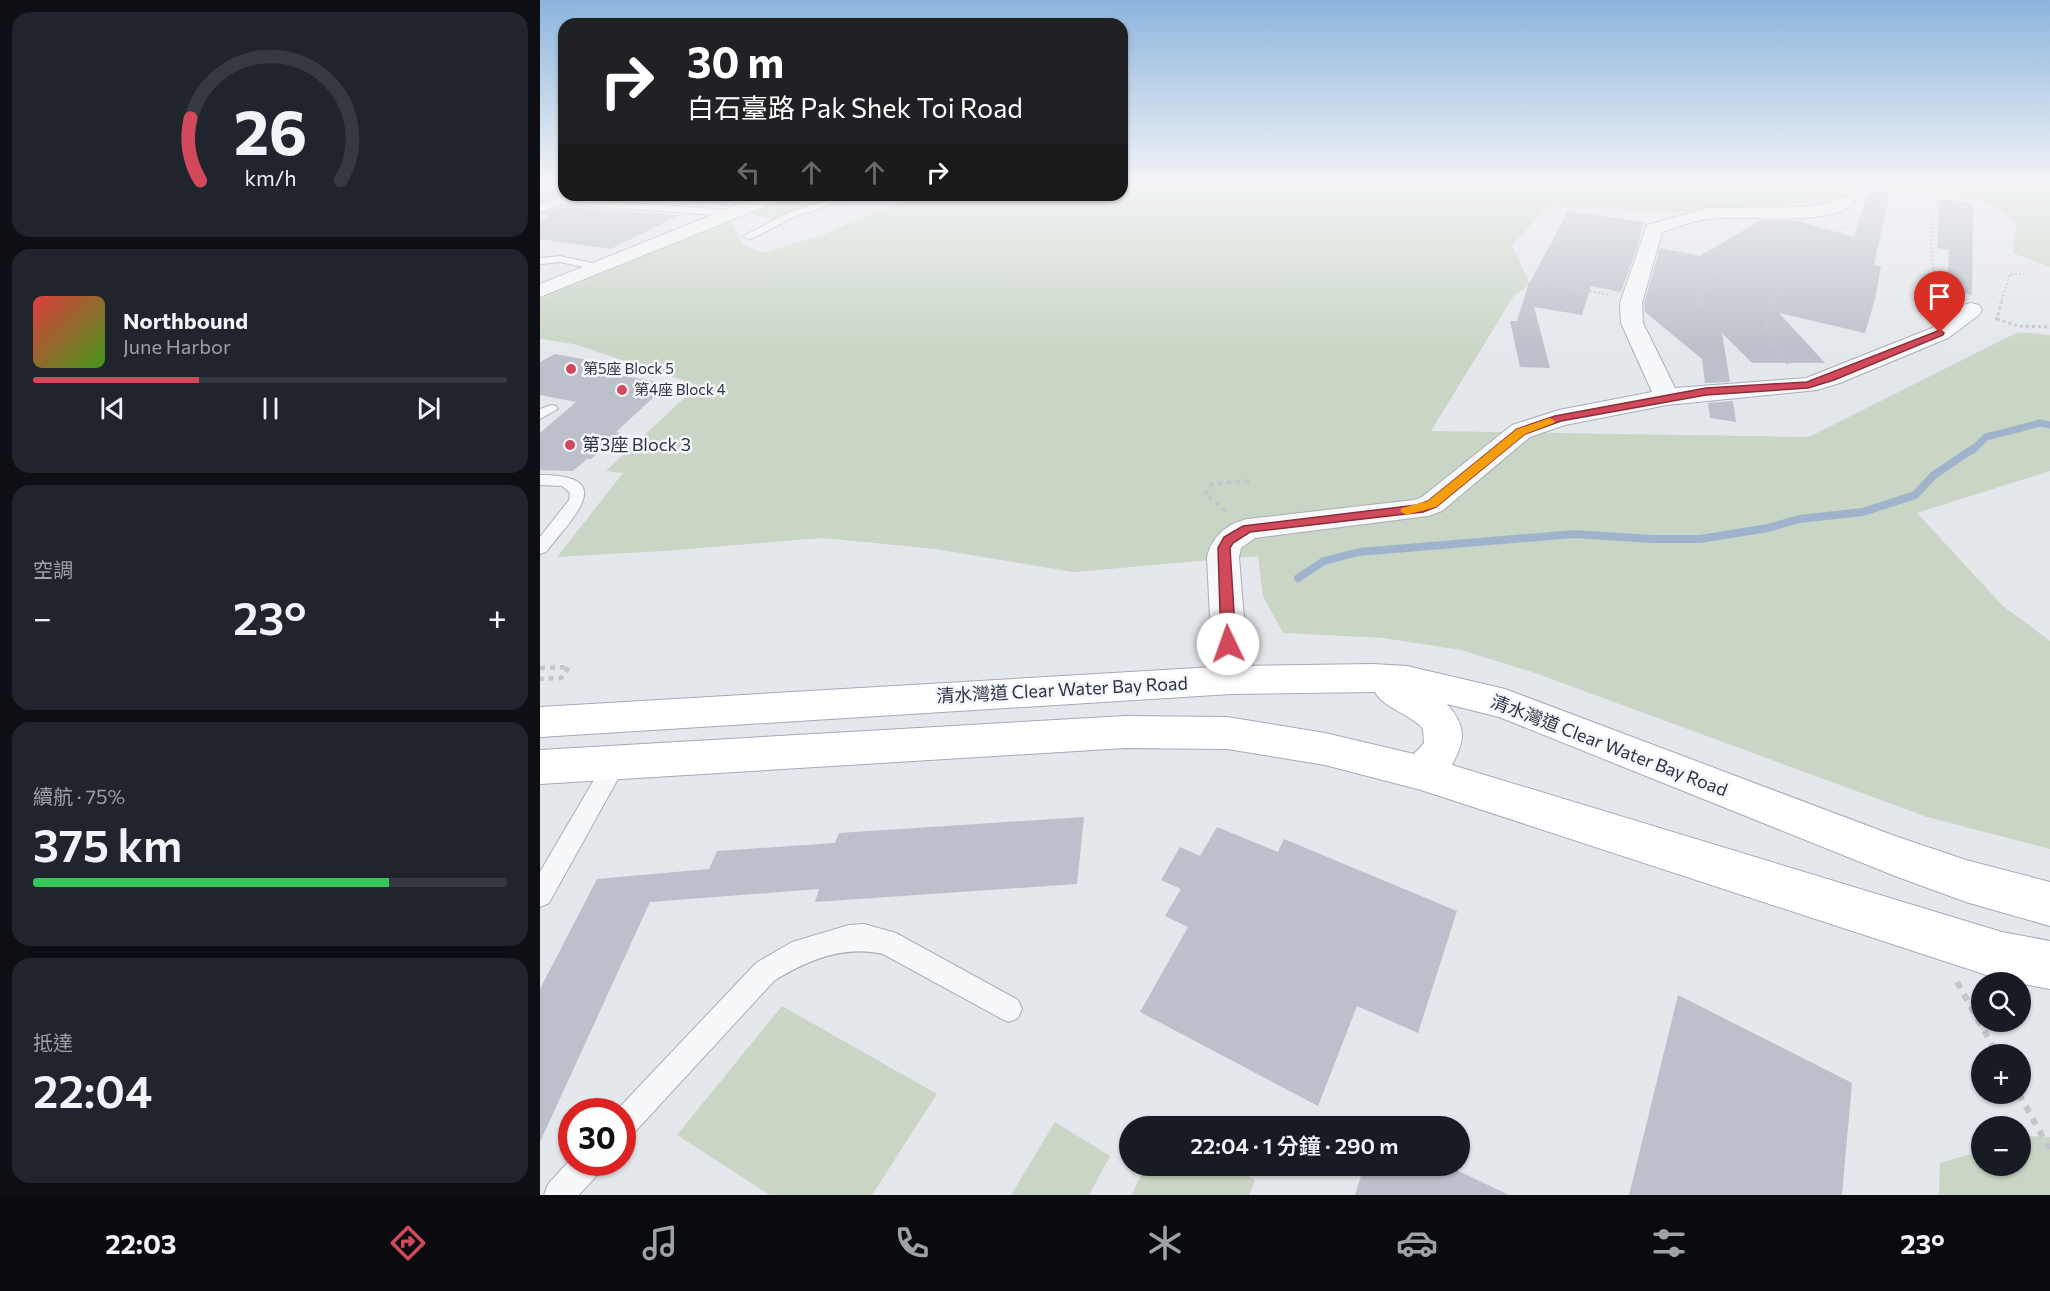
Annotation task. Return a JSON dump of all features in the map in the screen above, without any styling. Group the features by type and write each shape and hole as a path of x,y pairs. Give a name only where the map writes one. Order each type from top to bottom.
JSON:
{"main road":[{"name":"清水灣道 Clear Water Bay Road","path":"540,722 1230,680 1372,678 1407,680 1505,704 1894,856 1966,881 2050,904"},
{"path":"1372,678 1432,711 1443,728 1443,743 1438,755 1421,773"},
{"path":"540,767 1125,732 1227,733 1325,749 1421,773 2002,956 2050,965"}],"street":[{"path":"540,291 669,238"},
{"path":"1651,238 1633,299 1632,323 1667,397"},
{"path":"1230,680 1223,557 1228,540 1247,529 1418,509 1432,504 1521,431 1559,418 1667,397 1808,385 1831,378 1940,333 1969,311"}],"lane":[{"path":"540,261 560,259 597,267"},
{"path":"540,480 566,481 575,485 579,492 577,501 540,548"},
{"path":"540,894 616,762"},
{"path":"636,1110 765,972 785,958 824,944 859,937 887,942 1009,1009"},
{"path":"559,1195 576,1176"}],"path":[{"path":"1932,238 1935,282 1946,299 1969,311 2018,326 2050,327"},
{"path":"1656,320 1691,318 1704,289 1720,268"},
{"path":"1997,319 2007,278 2010,274 2026,274"},
{"path":"1547,282 1633,299"},
{"path":"1775,348 1765,329 1770,306 1783,286"},
{"path":"1247,529 1205,494 1212,484 1250,481"},
{"path":"540,668 569,666 561,678 540,679"},
{"path":"1952,974 1991,1044"},
{"path":"2025,1104 2050,1150"}],"green space":[{"path":"689,238 739,238 742,244 763,253 813,238 1519,238 1512,245 1530,284 1513,297 1431,431 1809,437 2018,332 2050,335 2050,471 1917,513 2003,606 2050,641 2050,849 1927,817 1535,673 1461,650 1383,638 1283,633 1263,596 1258,556 1074,572 936,549 823,538 557,557 623,473 606,471 698,385 574,344 540,339 540,299"},
{"path":"2015,238 2050,238 2050,267 2013,253"},
{"path":"782,1006 937,1094 872,1195 770,1195 677,1135"},
{"path":"1055,1122 1110,1156 1089,1195 1011,1195"},
{"path":"2031,1136 2050,1137 2050,1195 1939,1195 1940,1163 1971,1154 1971,1176 2031,1176"},
{"path":"1141,1176 1248,1176 1255,1180 1249,1195 1131,1195"}],"building":[{"path":"540,238 633,238 611,249"},
{"path":"1554,238 1640,238 1621,292 1591,286 1582,315 1534,307 1550,368 1520,367 1510,321 1517,321 1528,286"},
{"path":"1731,238 1880,238 1874,265 1881,266 1875,299 1865,333 1779,313 1825,363 1752,363 1722,333 1730,382 1705,383 1702,359 1645,312 1644,303 1660,248 1700,256"},
{"path":"1938,238 1973,238 1972,295 1947,289 1949,250 1937,248"},
{"path":"555,354 611,364 598,371 668,384 616,432 620,433 591,459 587,459 573,471 540,470 540,433 576,402 540,395 540,362"},
{"path":"1733,401 1736,422 1710,418 1708,403"},
{"path":"1084,817 1077,884 815,902 819,889 650,902 560,1098 558,1098 540,1142 540,989 597,879 709,869 717,851 835,843 839,833"},
{"path":"1217,827 1278,852 1284,839 1457,911 1418,1033 1357,1006 1318,1106 1140,1012 1188,927 1165,916 1181,889 1161,880 1180,847 1200,856"},
{"path":"1678,995 1852,1083 1842,1195 1629,1195"},
{"path":"1361,1176 1469,1176 1509,1195 1355,1195"}],"waterway":[{"path":"1973,450 1986,437 2040,423 2050,425"},
{"path":"1298,578 1324,561 1359,552 1575,534 1651,539 1700,539 1768,528 1799,519 1863,512 1915,495 1934,475 1974,448"}],"slow traffic":[{"path":"1406,511 1432,504 1521,431 1550,421"}],"place":[{"name":"第5座 Block 5","path":"571,369"},
{"name":"第4座 Block 4","path":"622,390"},
{"name":"第3座 Block 3","path":"570,445"}],"route":[{"path":"1228,644 1224,548 1228,540 1247,529 1418,509 1432,504 1521,431 1559,418 1667,397 1808,385 1831,378 1940,333"}]}
